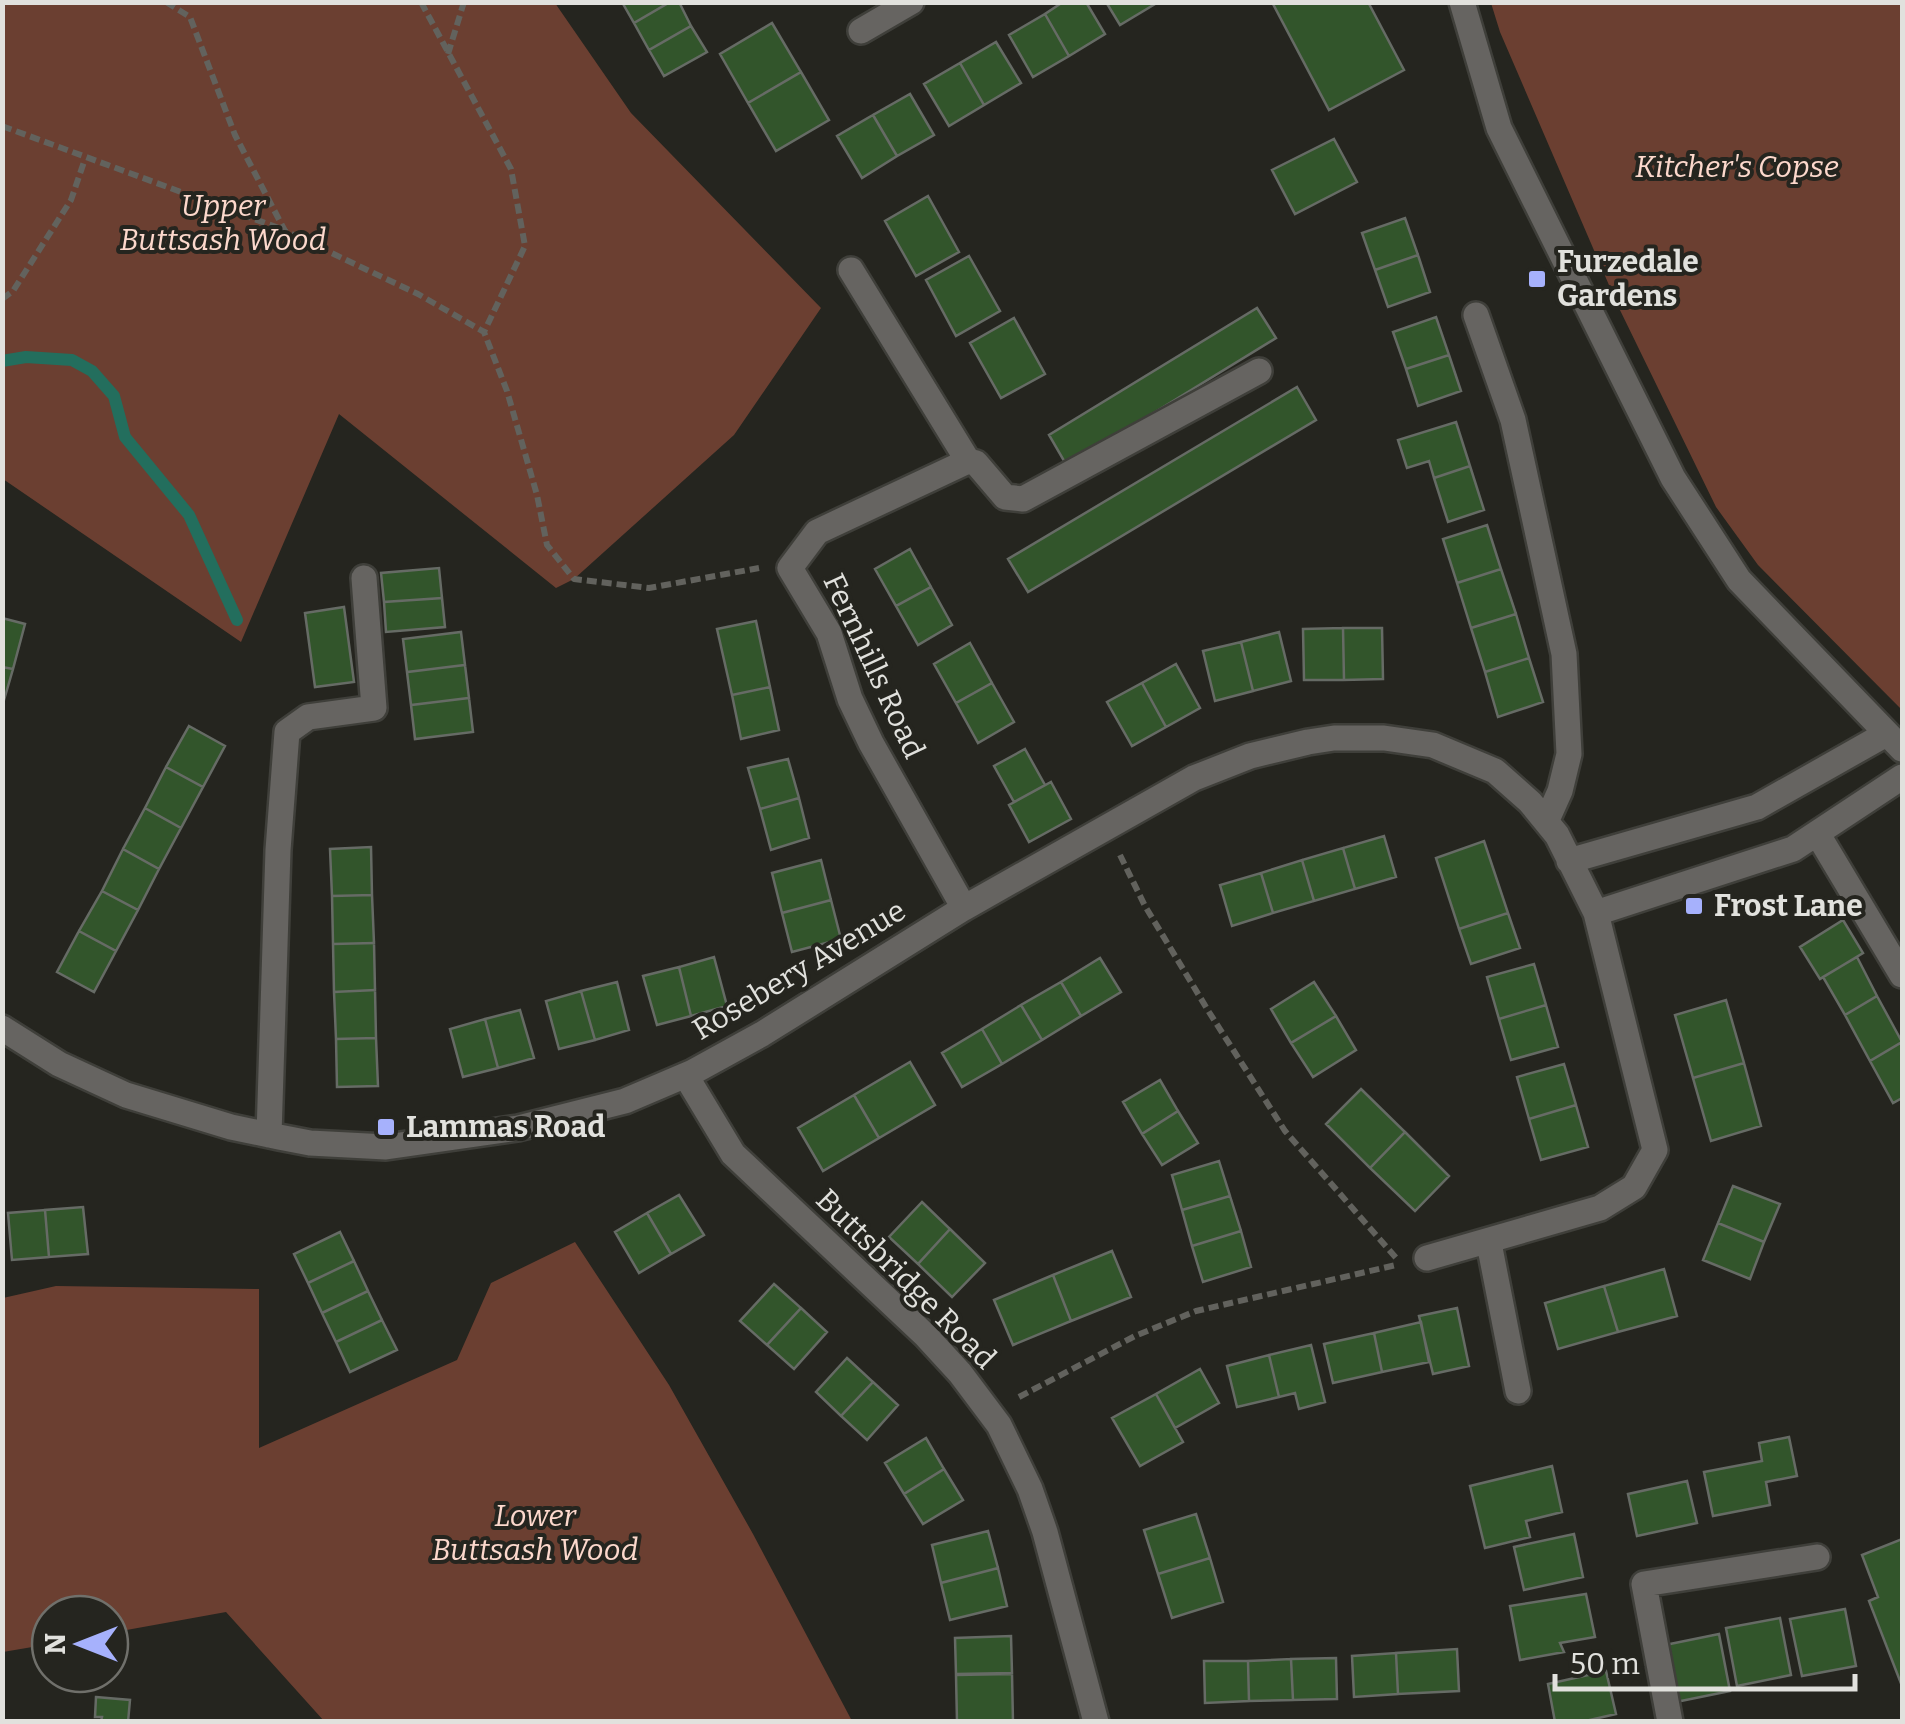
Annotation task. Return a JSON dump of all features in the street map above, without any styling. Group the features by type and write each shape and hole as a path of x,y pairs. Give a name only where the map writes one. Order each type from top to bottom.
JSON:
{"street":[{"path":"862,31 912,2"},
{"path":"1462,2 1500,128 1674,478 1739,580 1894,742 1757,807 1569,861"},
{"path":"851,270 968,461 976,463 1004,497 1022,499 1259,371"},
{"path":"1476,315 1513,420 1564,654 1569,754 1560,791 1547,820"},
{"name":"Fernhills Road","path":"964,908 871,743 850,699 828,633 790,568 817,532 968,461"},
{"path":"269,1135 277,880 288,732 308,717 374,708 364,578"},
{"name":"Rosebery Avenue","path":"2,1028 59,1064 108,1088 231,1127 310,1143 386,1147 457,1139 584,1113 686,1076 762,1034 964,908 1220,766 1308,742 1360,737 1433,745 1476,761 1512,784 1547,820 1596,914 1655,1150 1634,1187 1600,1208 1426,1258"},
{"path":"1596,914 1793,849 1902,777"},
{"path":"1817,834 1902,974"},
{"name":"Buttsbridge Road","path":"686,1076 733,1154 926,1336 990,1412 1014,1455 1045,1532 1092,1694 1096,1722"},
{"path":"1489,1243 1518,1392"},
{"path":"1670,1722 1644,1584 1816,1557"}],"path":[{"path":"166,2 190,17 235,135 286,230"},
{"path":"422,2 511,169 525,246 484,332"},
{"path":"448,55 464,2"},
{"path":"2,126 286,230 418,294 484,332 507,392 547,545 574,579 649,588 758,568 790,568"},
{"path":"2,299 12,292 72,200 85,159"},
{"path":"990,1412 1135,1336 1196,1311 1401,1264 1286,1130 1154,921 1106,826"}],"green space":[{"name":"Upper Buttsash Wood","path":"3,2 555,3 631,113 821,308 734,435 574,579 556,588 339,414 241,642 3,479"},
{"name":"Kitcher's Copse","path":"1491,3 1902,3 1902,710 1758,565 1716,507 1618,306"},
{"name":"Lower Buttsash Wood","path":"575,1242 669,1385 852,1721 324,1721 226,1612 130,1629 130,1594 30,1594 30,1647 3,1652 3,1298 56,1286 259,1289 259,1448 457,1360 491,1283"}],"building":[{"path":"622,2 670,2 634,23"},
{"path":"670,2 679,2 691,26 649,50 634,23"},
{"path":"1063,2 1086,2 1105,34 1069,56 1045,14"},
{"path":"1106,2 1154,2 1155,4 1120,25"},
{"path":"1272,2 1368,2 1404,70 1329,110"},
{"path":"1045,14 1069,56 1033,77 1009,35"},
{"path":"772,23 801,72 748,103 720,54"},
{"path":"691,26 707,52 664,76 649,50"},
{"path":"996,42 1021,83 984,105 960,63"},
{"path":"960,63 984,105 949,126 924,84"},
{"path":"801,72 829,120 776,151 748,103"},
{"path":"910,94 934,135 897,156 873,115"},
{"path":"873,115 897,156 862,178 837,136"},
{"path":"1334,139 1357,182 1295,214 1272,170"},
{"path":"928,196 959,252 916,276 885,221"},
{"path":"1405,218 1418,255 1375,270 1362,233"},
{"path":"1418,255 1430,292 1388,307 1375,270"},
{"path":"969,256 1000,311 956,336 926,280"},
{"path":"1257,308 1276,338 1067,466 1049,435"},
{"path":"1436,317 1449,355 1406,369 1393,332"},
{"path":"1014,318 1045,374 1001,398 970,343"},
{"path":"1449,355 1461,391 1418,406 1406,369"},
{"path":"1297,387 1316,420 1028,592 1008,559"},
{"path":"1456,422 1470,466 1434,478 1429,461 1407,468 1398,440"},
{"path":"1470,466 1484,510 1448,522 1434,478"},
{"path":"1487,525 1501,569 1457,583 1443,539"},
{"path":"910,549 931,587 896,606 875,569"},
{"path":"439,568 442,598 384,602 381,573"},
{"path":"1501,569 1516,614 1471,628 1457,583"},
{"path":"931,587 952,625 918,645 896,606"},
{"path":"442,598 445,627 386,632 384,602"},
{"path":"344,607 354,682 315,687 305,613"},
{"path":"1516,614 1529,658 1485,672 1471,628"},
{"path":"2,618 25,624 13,669 2,667"},
{"path":"756,621 770,687 732,695 717,629"},
{"path":"1343,628 1382,628 1383,679 1344,680"},
{"path":"1343,628 1344,680 1304,680 1303,629"},
{"path":"461,632 465,665 407,672 403,639"},
{"path":"1279,632 1291,681 1253,691 1241,642"},
{"path":"1241,642 1253,691 1215,701 1203,651"},
{"path":"970,643 992,683 956,703 934,664"},
{"path":"1529,658 1543,702 1498,717 1485,672"},
{"path":"1176,664 1200,708 1166,727 1142,683"},
{"path":"465,665 469,698 411,705 407,672"},
{"path":"2,667 13,669 2,707"},
{"path":"992,683 1014,722 978,743 956,703"},
{"path":"1142,683 1166,727 1132,746 1107,702"},
{"path":"770,687 779,730 741,739 732,695"},
{"path":"469,698 473,732 415,739 411,705"},
{"path":"189,726 225,746 203,787 166,767"},
{"path":"1025,749 1045,785 1014,802 994,766"},
{"path":"788,759 799,798 760,809 748,768"},
{"path":"166,767 203,787 181,828 145,808"},
{"path":"1051,782 1071,819 1029,842 1009,805"},
{"path":"799,798 809,838 771,850 760,809"},
{"path":"145,808 181,828 159,869 123,849"},
{"path":"1384,836 1396,877 1355,889 1343,848"},
{"path":"1484,841 1508,913 1459,929 1436,858"},
{"path":"371,847 372,895 332,896 330,849"},
{"path":"1343,848 1355,889 1314,901 1302,860"},
{"path":"123,849 159,869 138,910 102,891"},
{"path":"821,860 831,900 782,913 772,873"},
{"path":"1302,860 1314,901 1273,913 1261,873"},
{"path":"1261,873 1273,913 1232,926 1220,885"},
{"path":"102,891 138,910 116,951 79,931"},
{"path":"372,895 374,943 333,944 332,896"},
{"path":"831,900 841,939 792,952 782,913"},
{"path":"1508,913 1520,948 1471,964 1459,929"},
{"path":"1843,920 1863,953 1820,979 1800,947"},
{"path":"79,931 116,951 94,992 57,972"},
{"path":"374,943 375,990 334,992 333,944"},
{"path":"714,957 727,1006 691,1016 679,967"},
{"path":"1857,957 1877,996 1845,1015 1823,977"},
{"path":"1100,958 1121,992 1081,1016 1061,982"},
{"path":"1534,964 1546,1005 1499,1019 1487,977"},
{"path":"679,967 691,1016 657,1025 643,976"},
{"path":"617,982 629,1030 595,1040 581,991"},
{"path":"1061,982 1081,1016 1042,1040 1021,1005"},
{"path":"1314,982 1336,1016 1291,1043 1271,1009"},
{"path":"375,990 376,1038 336,1039 334,992"},
{"path":"581,991 595,1040 559,1049 546,1001"},
{"path":"1877,996 1902,1042 1870,1061 1845,1015"},
{"path":"1726,1000 1744,1063 1693,1078 1675,1015"},
{"path":"1021,1005 1042,1040 1002,1064 982,1029"},
{"path":"1546,1005 1558,1047 1511,1060 1499,1019"},
{"path":"520,1010 534,1058 498,1068 485,1019"},
{"path":"1336,1016 1356,1050 1313,1077 1291,1043"},
{"path":"485,1019 498,1068 463,1077 450,1029"},
{"path":"982,1029 1002,1064 962,1087 942,1053"},
{"path":"376,1038 378,1086 337,1087 336,1039"},
{"path":"1902,1042 1902,1098 1893,1103 1870,1061"},
{"path":"910,1062 935,1105 879,1138 854,1095"},
{"path":"1744,1063 1761,1126 1711,1141 1693,1078"},
{"path":"1564,1064 1576,1105 1529,1119 1517,1077"},
{"path":"1160,1080 1178,1111 1142,1134 1123,1102"},
{"path":"1361,1089 1405,1132 1370,1168 1326,1124"},
{"path":"854,1095 879,1138 823,1171 798,1128"},
{"path":"1576,1105 1588,1147 1541,1160 1529,1119"},
{"path":"1178,1111 1198,1143 1162,1165 1142,1134"},
{"path":"1405,1132 1449,1176 1415,1211 1370,1168"},
{"path":"1219,1161 1230,1196 1182,1210 1172,1175"},
{"path":"1733,1186 1780,1204 1764,1242 1718,1223"},
{"path":"679,1195 704,1235 671,1254 647,1213"},
{"path":"1230,1196 1241,1231 1192,1246 1182,1210"},
{"path":"922,1202 950,1229 918,1264 889,1237"},
{"path":"83,1207 88,1254 49,1257 45,1210"},
{"path":"45,1210 49,1257 12,1260 8,1213"},
{"path":"647,1213 671,1254 639,1273 615,1232"},
{"path":"1718,1223 1764,1242 1750,1279 1703,1260"},
{"path":"950,1229 985,1263 952,1297 918,1264"},
{"path":"1241,1231 1251,1267 1203,1282 1192,1246"},
{"path":"340,1232 354,1261 308,1283 294,1254"},
{"path":"1112,1251 1131,1297 1071,1321 1053,1275"},
{"path":"354,1261 368,1291 322,1313 308,1283"},
{"path":"1664,1269 1677,1316 1618,1332 1604,1286"},
{"path":"1053,1275 1071,1321 1013,1345 994,1300"},
{"path":"774,1284 801,1308 767,1345 740,1321"},
{"path":"1604,1286 1618,1332 1558,1349 1545,1303"},
{"path":"368,1291 382,1320 336,1342 322,1313"},
{"path":"801,1308 827,1332 794,1369 767,1345"},
{"path":"1457,1308 1469,1366 1433,1374 1419,1316"},
{"path":"382,1320 397,1350 350,1372 336,1342"},
{"path":"1421,1322 1429,1362 1382,1372 1374,1333"},
{"path":"1374,1333 1382,1372 1333,1383 1324,1344"},
{"path":"1311,1345 1325,1402 1299,1409 1295,1393 1279,1397 1269,1355"},
{"path":"1269,1355 1279,1397 1237,1407 1227,1366"},
{"path":"847,1358 873,1382 841,1416 816,1392"},
{"path":"1200,1369 1219,1403 1175,1428 1156,1394"},
{"path":"873,1382 898,1405 867,1440 841,1416"},
{"path":"1156,1394 1183,1442 1140,1466 1112,1418"},
{"path":"1789,1437 1797,1476 1766,1482 1770,1505 1713,1516 1704,1472 1762,1461 1759,1443"},
{"path":"926,1438 944,1469 904,1494 885,1463"},
{"path":"1552,1466 1562,1512 1526,1521 1530,1537 1485,1548 1470,1486"},
{"path":"944,1469 963,1500 923,1524 904,1494"},
{"path":"1687,1481 1697,1523 1637,1536 1628,1494"},
{"path":"1196,1514 1210,1558 1158,1574 1144,1530"},
{"path":"988,1531 998,1568 941,1583 932,1545"},
{"path":"1574,1534 1583,1577 1524,1590 1514,1547"},
{"path":"1902,1539 1902,1686 1869,1601 1878,1597 1862,1555"},
{"path":"1210,1558 1223,1602 1172,1618 1158,1574"},
{"path":"998,1568 1007,1606 950,1620 941,1583"},
{"path":"1586,1594 1595,1637 1560,1643 1564,1652 1520,1660 1510,1606"},
{"path":"1845,1609 1856,1666 1802,1676 1790,1619"},
{"path":"1780,1618 1791,1675 1737,1686 1726,1628"},
{"path":"1719,1634 1730,1691 1676,1702 1665,1645"},
{"path":"1011,1636 1012,1673 956,1674 955,1638"},
{"path":"1457,1649 1459,1691 1398,1694 1396,1653"},
{"path":"1396,1653 1398,1694 1354,1697 1352,1656"},
{"path":"1336,1658 1337,1699 1293,1700 1291,1659"},
{"path":"1291,1659 1293,1700 1249,1701 1248,1661"},
{"path":"1204,1661 1248,1661 1249,1701 1205,1703"},
{"path":"1606,1671 1616,1714 1581,1722 1555,1722 1548,1684"},
{"path":"1012,1674 1013,1722 957,1722 956,1675"},
{"path":"96,1697 130,1700 128,1722 101,1722 102,1717 95,1717"}],"waterway":[{"path":"2,361 26,357 72,360 92,371 114,396 125,437 189,515 237,620"}],"place":[{"name":"Furzedale Gardens","path":"1537,279"},
{"name":"Frost Lane","path":"1694,906"},
{"name":"Lammas Road","path":"386,1127"}]}
